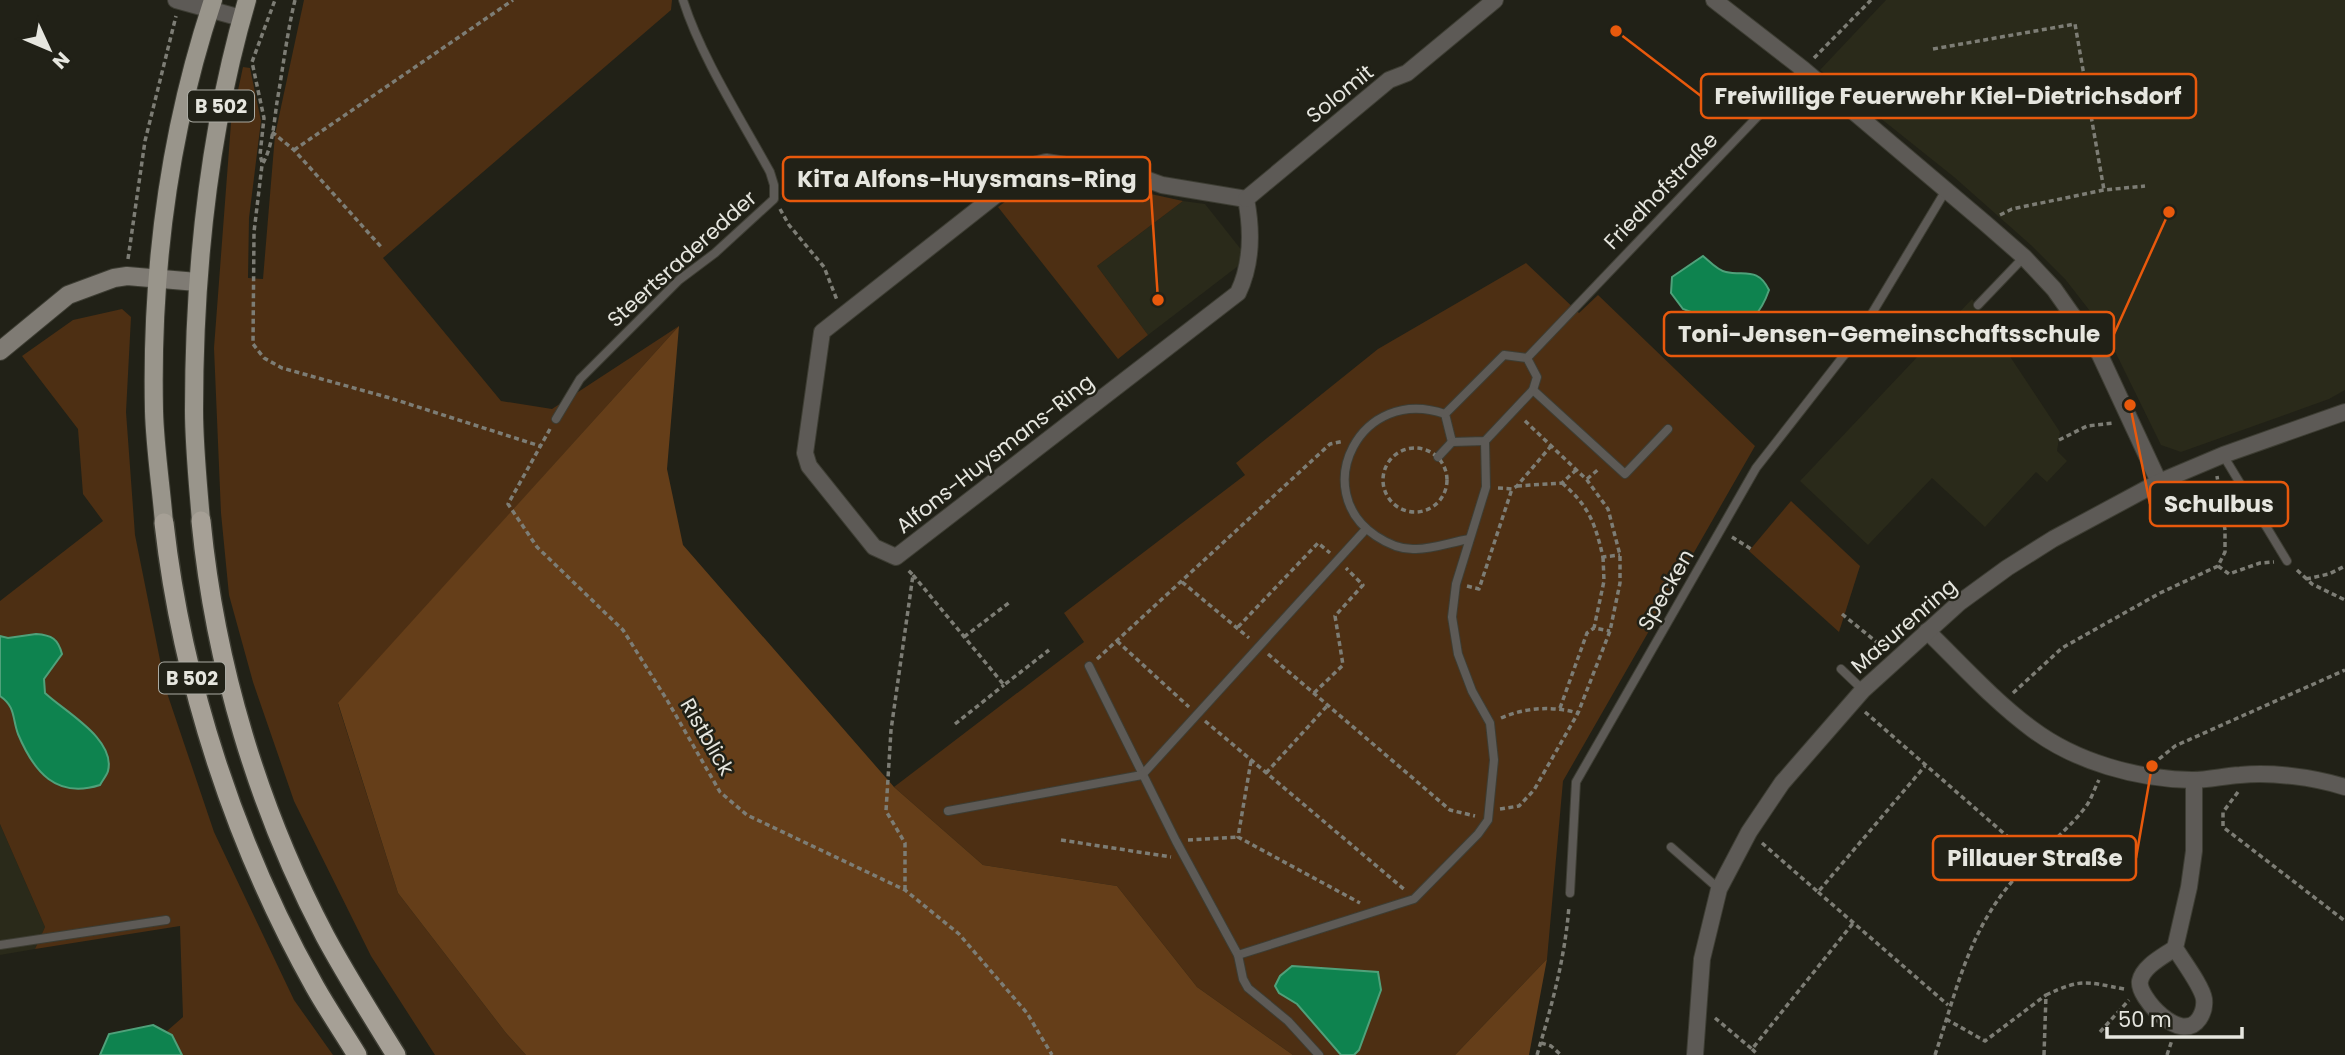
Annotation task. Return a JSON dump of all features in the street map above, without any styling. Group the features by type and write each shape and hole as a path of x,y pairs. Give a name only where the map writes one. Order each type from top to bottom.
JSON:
{"highway":[{"name":"B 502","path":"201,521 211,604 228,684 271,816 325,935 397,1055"},
{"name":"B 502","path":"164,523 195,692 240,828 315,987 357,1055"}],"main road":[{"name":"B 502","path":"201,521 194,412 197,282 217,121 247,0"},
{"name":"B 502","path":"164,523 154,412 157,279 182,111 197,47 211,5"},
{"path":"0,351 68,295 114,278 127,276 197,282"}],"street":[{"name":"Solomit","path":"1246,199 1390,80 1407,73 1495,0"},
{"path":"1714,0 1803,69 1985,223 2024,257 2054,289 2092,343 2159,482"},
{"path":"178,1 211,5 241,18"},
{"name":"Alfons-Huysmans-Ring","path":"1046,162 1137,176 1162,184 1246,199 1252,230 1244,281 1238,293 896,557 874,547 809,466 805,453 822,332 845,314 1034,165 1046,162"},
{"name":"Masurenring","path":"1695,1055 1702,959 1719,889 1749,832 1782,783 1858,696 1959,603 2053,539 2159,482 2219,456 2345,412"},
{"path":"1927,631 2001,703 2033,730 2068,751 2105,765 2154,777 2194,780 2243,775 2289,777 2345,787"},
{"path":"2175,948 2204,998 2203,1012 2196,1024 2185,1028 2174,1026 2141,991 2140,982 2151,965 2175,948 2189,887 2194,850 2194,780"}],"lane":[{"name":"Steertsraderedder","path":"556,419 580,379 679,280 715,253 774,199 770,172 689,20 683,0"},
{"name":"Friedhofstraße","path":"1527,358 1803,69"},
{"name":"Specken","path":"1570,893 1576,782 1756,468 1856,340 1946,190"},
{"path":"1978,305 2024,257"},
{"path":"1238,955 1414,899 1478,834 1489,816 1494,760 1490,723 1472,691 1458,654 1452,617 1456,584 1486,488 1485,441 1533,390 1537,377 1527,358 1504,355 1445,414"},
{"path":"1533,390 1625,474 1668,429"},
{"path":"1445,414 1414,408 1387,414 1364,429 1349,453 1344,480 1350,507 1366,530 1389,545 1416,550 1469,539"},
{"path":"1445,414 1452,442"},
{"path":"1438,457 1452,442 1485,441"},
{"path":"2219,456 2287,561"},
{"path":"948,811 1142,775 1366,530"},
{"path":"1089,666 1176,841 1238,955 1243,979 1248,988 1288,1021 1319,1055"},
{"path":"1841,669 1858,696"},
{"path":"1671,847 1719,889"},
{"path":"0,945 166,920"}],"path":[{"path":"275,0 252,62 264,118 254,232 253,344 264,358 282,368 390,398 540,446"},
{"path":"262,164 267,156 272,132 295,0"},
{"path":"294,150 513,0"},
{"path":"1803,69 1871,0"},
{"path":"127,276 145,141 178,1"},
{"path":"1933,49 2075,24 2104,190"},
{"path":"272,132 294,150 383,249"},
{"path":"1985,223 2011,209 2104,190 2145,186"},
{"path":"774,199 789,225 824,267 845,314"},
{"path":"1182,582 1450,810 1489,816 1519,806 1534,790 1578,713 1610,631 1620,583 1620,555 1608,509 1587,480 1514,410"},
{"name":"Ristblick","path":"556,419 508,504 537,547 622,629 720,792 747,815 905,890 959,934 1027,1013 1052,1055"},
{"path":"2059,440 2087,426 2129,420"},
{"path":"1089,666 1330,443 1356,440"},
{"path":"1486,488 1512,489 1517,486 1550,446"},
{"path":"1413,447 1427,449 1438,457 1445,467 1448,480 1438,503 1427,510 1415,512 1403,510 1392,503 1385,493 1382,481 1390,458 1401,450 1413,447"},
{"path":"2001,703 2062,648 2160,593 2218,566 2225,552 2219,456"},
{"path":"1587,480 1609,459"},
{"path":"1517,486 1562,483 1577,470"},
{"path":"1562,483 1580,498 1591,516 1603,557 1604,581 1594,628"},
{"path":"1456,584 1479,589 1512,489"},
{"path":"1721,529 1751,549"},
{"path":"1603,557 1620,555"},
{"path":"896,557 1004,685"},
{"path":"2306,579 2329,574 2345,566"},
{"path":"905,890 905,843 886,811 891,730 913,575"},
{"path":"964,637 1010,602"},
{"path":"1842,614 1897,658"},
{"path":"1560,708 1587,632 1594,628 1610,631"},
{"path":"1117,641 1198,715 1414,899"},
{"path":"955,724 1049,650"},
{"path":"2160,759 2175,746 2345,670"},
{"path":"1858,696 1925,766 2032,859"},
{"path":"1266,773 1327,705"},
{"path":"1490,723 1514,713 1560,708 1578,713"},
{"path":"1238,837 1251,761"},
{"path":"1935,1055 1968,952 1989,913 2006,888 2032,859 2085,808 2105,765"},
{"path":"1818,892 1925,766"},
{"path":"2243,775 2237,793 2223,812 2222,827 2345,921"},
{"path":"1749,832 1949,1006"},
{"path":"1176,841 1238,837 1377,912"},
{"path":"1061,839 1187,860"},
{"path":"1537,1055 1558,985 1566,940 1570,893"},
{"path":"1752,1049 1854,922"},
{"path":"1946,1019 1985,1041 2046,995 2071,983 2083,981 2125,989 2127,1001"},
{"path":"2100,1032 2127,1001 2141,991"},
{"path":"2044,1055 2046,995"},
{"path":"1697,1002 1758,1055"},
{"path":"1541,1042 1551,1046 1560,1055"}],"shaded area":[{"path":"304,0 672,0 671,10 383,258 501,401 552,409 679,326 338,704 398,893 526,1055 435,1055 371,956 294,801 253,682 229,595 221,513 214,348 231,123 243,67 250,68 261,121 249,218 248,278 263,279 275,135"},
{"path":"1886,0 2345,0 2345,390 2329,399 2181,452 2161,445 2104,329 2065,279 1954,177 1820,70"},
{"path":"1039,177 1098,185 1096,194 1111,197 1114,186 1183,201 1097,266 1148,335 1118,359 998,207"},
{"path":"1183,201 1205,204 1243,252 1238,266 1148,335 1097,266"},
{"path":"1703,256 1723,271 1756,275 1769,290 1753,318 1727,335 1719,330 1712,320 1683,309 1671,293 1672,277"},
{"path":"1526,263 1579,313 1598,295 1755,446 1563,781 1547,959 1455,1055 1293,1055 1197,987 1117,886 983,865 894,787 1084,642 1064,613 1245,475 1236,463 1378,349"},
{"path":"1972,299 2060,432 2057,451 2067,461 2047,482 2036,472 1985,527 1932,478 1868,545 1800,481"},
{"path":"122,309 131,317 126,412 135,535 166,690 214,832 294,1000 333,1055 182,1055 167,1031 183,1017 180,926 35,949 45,927 0,824 0,601 103,521 83,494 78,429 22,356 73,320"},
{"path":"679,326 667,469 683,545 894,787 983,865 1117,886 1197,987 1293,1055 526,1055 506,1033 398,893 338,703"},
{"path":"1791,501 1860,566 1839,632 1749,551"},
{"path":"36,634 54,639 62,654 44,679 45,693 87,727 104,748 108,771 100,785 71,788 59,785 39,771 24,748 11,709 0,696 0,636 8,638"},
{"path":"0,824 45,927 35,949 0,955"},
{"path":"1547,959 1529,1055 1455,1055"},
{"path":"1292,966 1378,972 1381,990 1359,1050 1354,1055 1341,1055 1297,1004 1279,993 1275,986 1280,976"},
{"path":"153,1025 172,1035 182,1055 100,1055 109,1034"}],"place":[{"name":"Freiwillige Feuerwehr Kiel-Dietrichsdorf","path":"1616,31"},
{"name":"Toni-Jensen-Gemeinschaftsschule","path":"2169,212"},
{"name":"KiTa Alfons-Huysmans-Ring","path":"1158,300"},
{"name":"Schulbus","path":"2130,405"},
{"name":"Pillauer Straße","path":"2152,766"}]}
